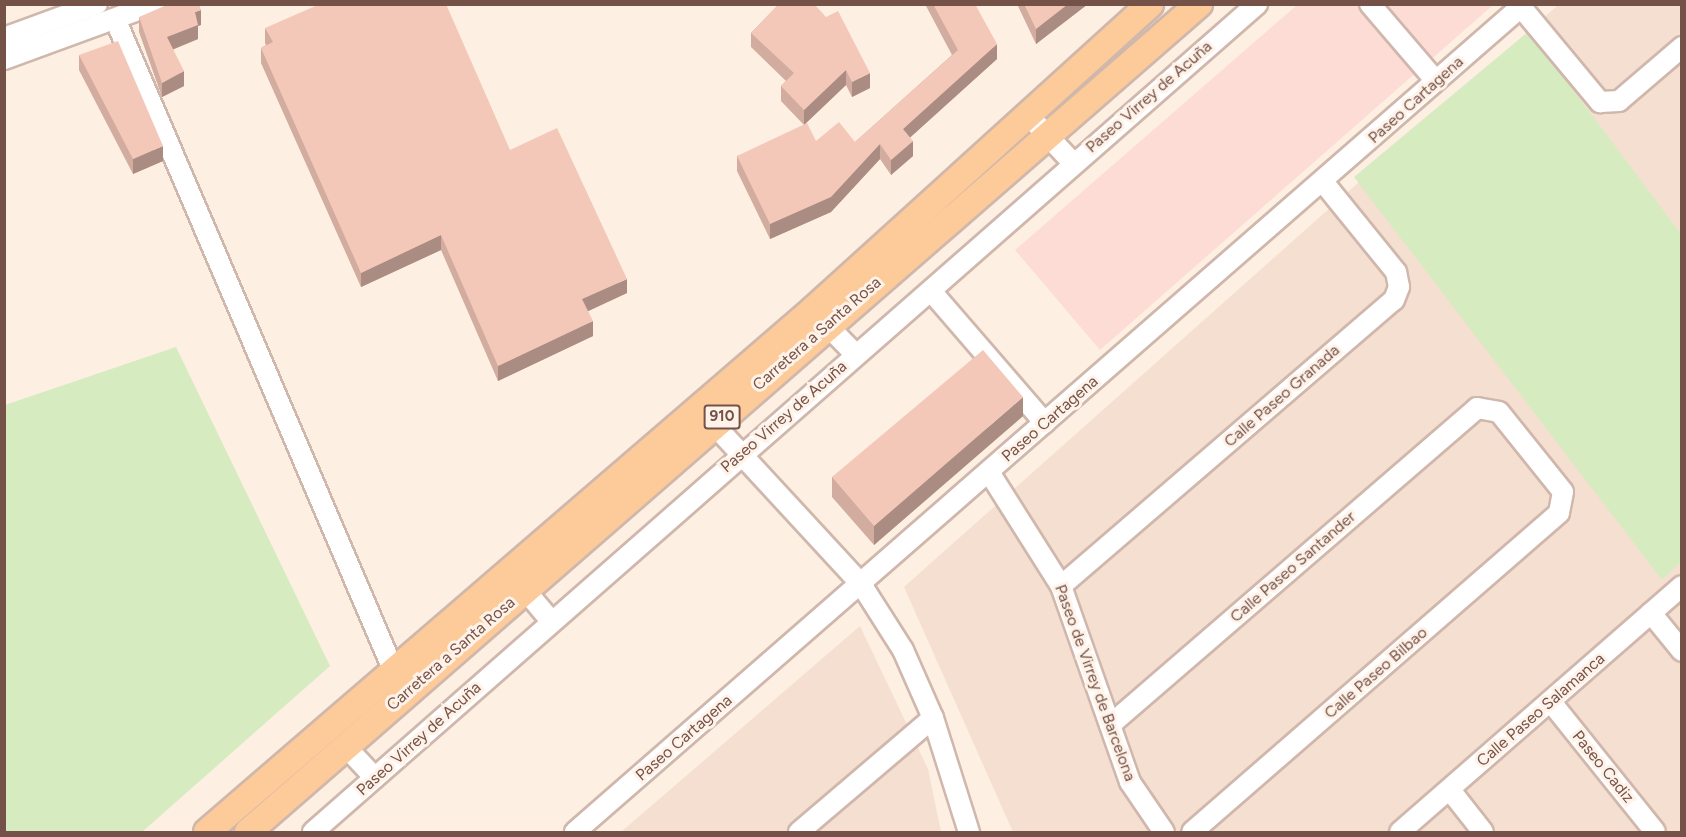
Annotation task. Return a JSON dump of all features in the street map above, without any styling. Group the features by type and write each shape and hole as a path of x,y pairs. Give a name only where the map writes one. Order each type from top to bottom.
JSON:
{"main road":[{"name":"Carretera a Santa Rosa","path":"820,318 1028,115 1150,4"},
{"name":"Carretera a Santa Rosa","path":"207,832 707,416 820,318 1048,135 1199,4"},
{"name":"Carretera a Santa Rosa","path":"248,832 525,590 707,416"}],"street":[{"path":"4,38 97,4"},
{"path":"4,59 116,21 154,4"},
{"name":"Paseo Virrey de Acuña","path":"313,832 1257,4"},
{"path":"1370,4 1436,81"},
{"path":"1523,6 1593,100 1619,101 1682,47"},
{"name":"Paseo Cartagena","path":"575,832 1324,183 1523,6"},
{"path":"116,21 395,674"},
{"path":"1028,115 1073,163"},
{"name":"Calle Paseo Granada","path":"1061,586 1394,300 1399,287 1396,272 1324,183"},
{"path":"931,291 1045,423"},
{"path":"820,318 856,355"},
{"name":"Calle Paseo Santander","path":"1110,725 1477,408 1499,412 1563,492 1559,513"},
{"path":"707,416 861,584 903,650 933,718 969,832"},
{"name":"Paseo de Virrey de Barcelona","path":"989,472 1061,586 1130,782 1164,832"},
{"name":"Calle Paseo Bilbao","path":"1192,832 1559,513"},
{"name":"Calle Paseo Salamanca","path":"1400,832 1682,586"},
{"path":"525,590 551,621"},
{"path":"1651,613 1682,651"},
{"name":"Paseo Cadiz","path":"1551,702 1655,832"},
{"path":"799,832 933,718"},
{"path":"346,747 375,778"},
{"path":"1450,790 1483,832"}],"shaded area":[{"path":"1297,5 1493,5 1100,350 1015,250"},
{"path":"1558,5 1681,5 1681,832 1013,832 904,587"},
{"path":"860,626 928,769 941,832 621,832"}],"green space":[{"path":"1529,31 1681,234 1681,562 1662,580 1354,177"},
{"path":"176,347 330,666 142,832 5,832 5,405"}],"building":[{"path":"169,4 199,4 201,10 195,12 198,25 167,37 184,71 162,83 139,17"},
{"path":"320,4 446,4 510,150 557,128 627,279 582,299 593,321 498,366 441,235 361,273 261,48 273,42 265,28"},
{"path":"779,4 814,4 826,17 838,11 870,73 852,82 846,70 804,110 781,86 794,73 751,33"},
{"path":"933,4 975,4 997,44 903,129 913,141 891,160 880,144 831,197 770,224 737,156 807,123 816,141 839,122 855,142 958,50"},
{"path":"1024,4 1068,4 1036,29"},
{"path":"118,41 163,146 133,159 79,55"},
{"path":"983,350 1023,397 874,526 832,477"}]}
